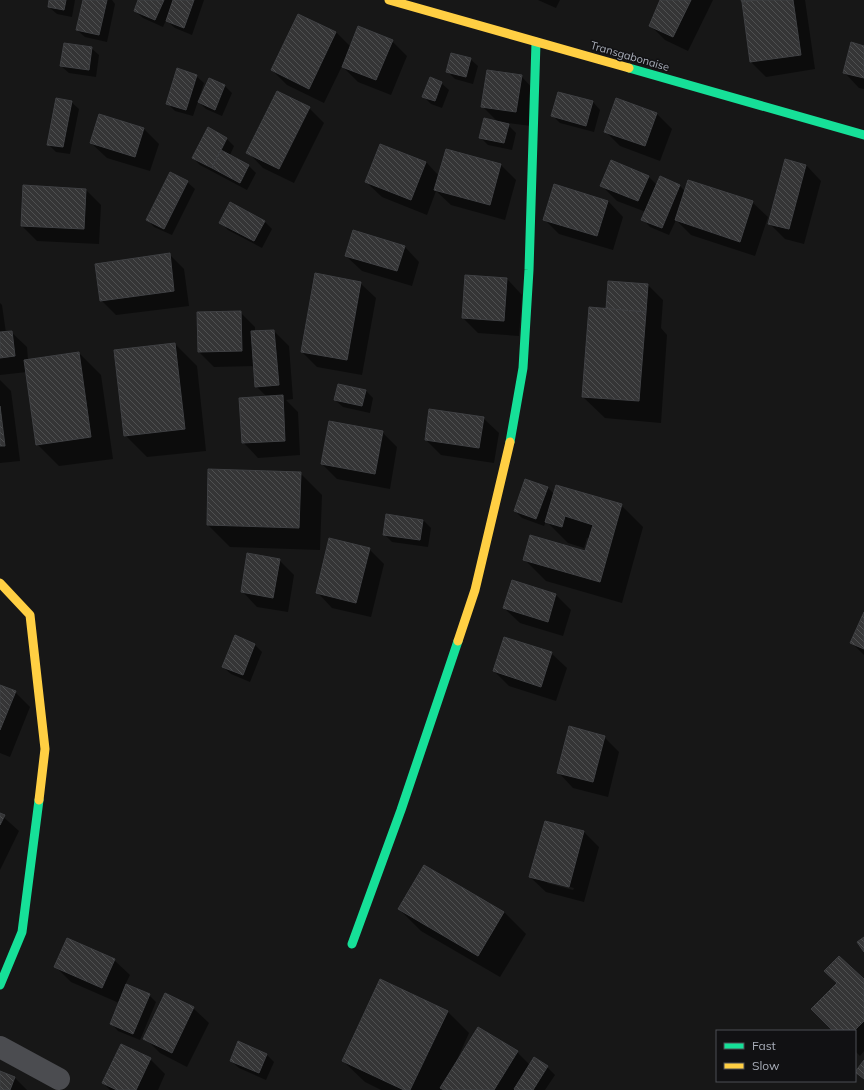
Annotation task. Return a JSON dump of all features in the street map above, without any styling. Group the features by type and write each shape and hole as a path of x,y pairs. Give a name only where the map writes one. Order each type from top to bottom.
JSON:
{"main road":[{"name":"Transgabonaise","path":"389,0 864,135"},
{"path":"352,944 401,810 475,590 510,443 523,368 529,270 536,42"},
{"path":"0,583 30,615 45,749 22,932 0,985"}],"street":[{"path":"0,1047 59,1079"}],"building":[{"path":"49,0 66,0 64,10 48,7"},
{"path":"83,0 107,0 99,35 76,30"},
{"path":"138,0 164,0 155,20 134,11"},
{"path":"173,0 194,0 184,28 166,21"},
{"path":"660,0 691,0 673,37 649,26"},
{"path":"741,0 758,0 742,2"},
{"path":"758,0 793,0 801,55 750,62 742,2"},
{"path":"298,14 336,32 309,89 271,70"},
{"path":"358,26 393,40 376,80 342,67"},
{"path":"851,42 864,46 864,78 843,73"},
{"path":"64,43 92,47 89,70 60,66"},
{"path":"451,53 471,58 466,77 446,72"},
{"path":"177,68 197,75 186,110 166,104"},
{"path":"487,70 522,75 516,112 481,107"},
{"path":"430,77 442,82 435,101 422,97"},
{"path":"209,78 225,85 215,110 198,102"},
{"path":"277,91 310,107 279,169 246,153"},
{"path":"558,92 593,101 586,126 551,116"},
{"path":"56,98 72,101 63,147 47,145"},
{"path":"616,98 657,113 645,146 604,132"},
{"path":"99,114 144,128 135,157 90,143"},
{"path":"484,118 509,124 504,143 479,138"},
{"path":"208,127 227,138 212,168 192,158"},
{"path":"380,144 426,162 411,200 365,182"},
{"path":"446,149 501,164 490,205 434,190"},
{"path":"221,150 249,165 240,183 212,168"},
{"path":"785,159 806,165 789,229 768,224"},
{"path":"611,160 649,176 638,201 600,186"},
{"path":"170,172 188,181 164,229 146,220"},
{"path":"660,176 680,185 662,228 641,220"},
{"path":"688,180 753,201 740,242 675,220"},
{"path":"554,184 608,201 597,236 543,220"},
{"path":"23,185 86,189 84,229 21,226"},
{"path":"230,202 265,221 254,241 219,223"},
{"path":"353,230 405,246 397,271 345,256"},
{"path":"170,253 174,291 100,301 95,264"},
{"path":"315,273 361,282 347,360 301,352"},
{"path":"465,275 507,278 504,321 462,318"},
{"path":"608,281 648,284 646,312 606,309"},
{"path":"589,307 646,312 639,401 582,397"},
{"path":"241,311 242,351 198,352 197,312"},
{"path":"274,330 279,385 255,387 251,331"},
{"path":"12,331 15,356 0,358 0,332"},
{"path":"175,343 185,429 124,436 114,350"},
{"path":"79,352 91,437 36,445 24,360"},
{"path":"338,384 366,390 362,406 334,400"},
{"path":"283,395 285,441 242,443 239,398"},
{"path":"0,406 5,446 0,446"},
{"path":"429,409 484,417 479,448 425,440"},
{"path":"329,421 383,431 375,474 321,464"},
{"path":"208,469 301,472 299,528 207,525"},
{"path":"525,479 548,487 536,519 514,511"},
{"path":"556,485 622,504 600,582 523,560 530,535 585,551 593,525 565,516 562,527 545,522"},
{"path":"386,514 423,520 420,540 383,535"},
{"path":"329,538 370,548 356,603 316,593"},
{"path":"247,553 280,559 273,598 241,592"},
{"path":"512,580 556,594 548,622 503,608"},
{"path":"864,612 864,649 850,643"},
{"path":"235,635 255,644 243,675 222,667"},
{"path":"504,637 552,652 541,687 493,671"},
{"path":"0,685 16,691 0,730"},
{"path":"569,726 605,736 593,782 557,773"},
{"path":"0,813 5,815 0,825"},
{"path":"545,821 584,831 569,887 529,877"},
{"path":"424,865 504,912 478,956 398,909"},
{"path":"864,937 864,952 857,942"},
{"path":"67,938 115,959 102,988 54,967"},
{"path":"839,956 864,979 864,1021 855,1030 832,1030 811,1009 837,983 824,971"},
{"path":"380,979 448,1011 410,1090 404,1090 342,1061"},
{"path":"126,984 150,994 133,1034 110,1024"},
{"path":"165,993 194,1007 172,1053 143,1039"},
{"path":"478,1027 518,1051 494,1090 444,1090 440,1088"},
{"path":"238,1041 267,1054 259,1073 230,1061"},
{"path":"121,1044 151,1058 136,1090 117,1090 102,1083"},
{"path":"534,1057 548,1066 533,1090 515,1090 514,1089"},
{"path":"864,1060 864,1079 856,1073"},
{"path":"0,1071 15,1077 10,1090 0,1090"}],"traffic: fast":[{"path":"510,442 523,368 529,270 536,42"},
{"path":"629,68 864,135"},
{"path":"352,944 401,810 458,641"},
{"path":"0,985 22,932 39,800"}],"traffic: slow":[{"path":"389,0 629,68"},
{"path":"458,641 475,590 510,442"},
{"path":"0,583 30,615 45,749 39,800"}]}
